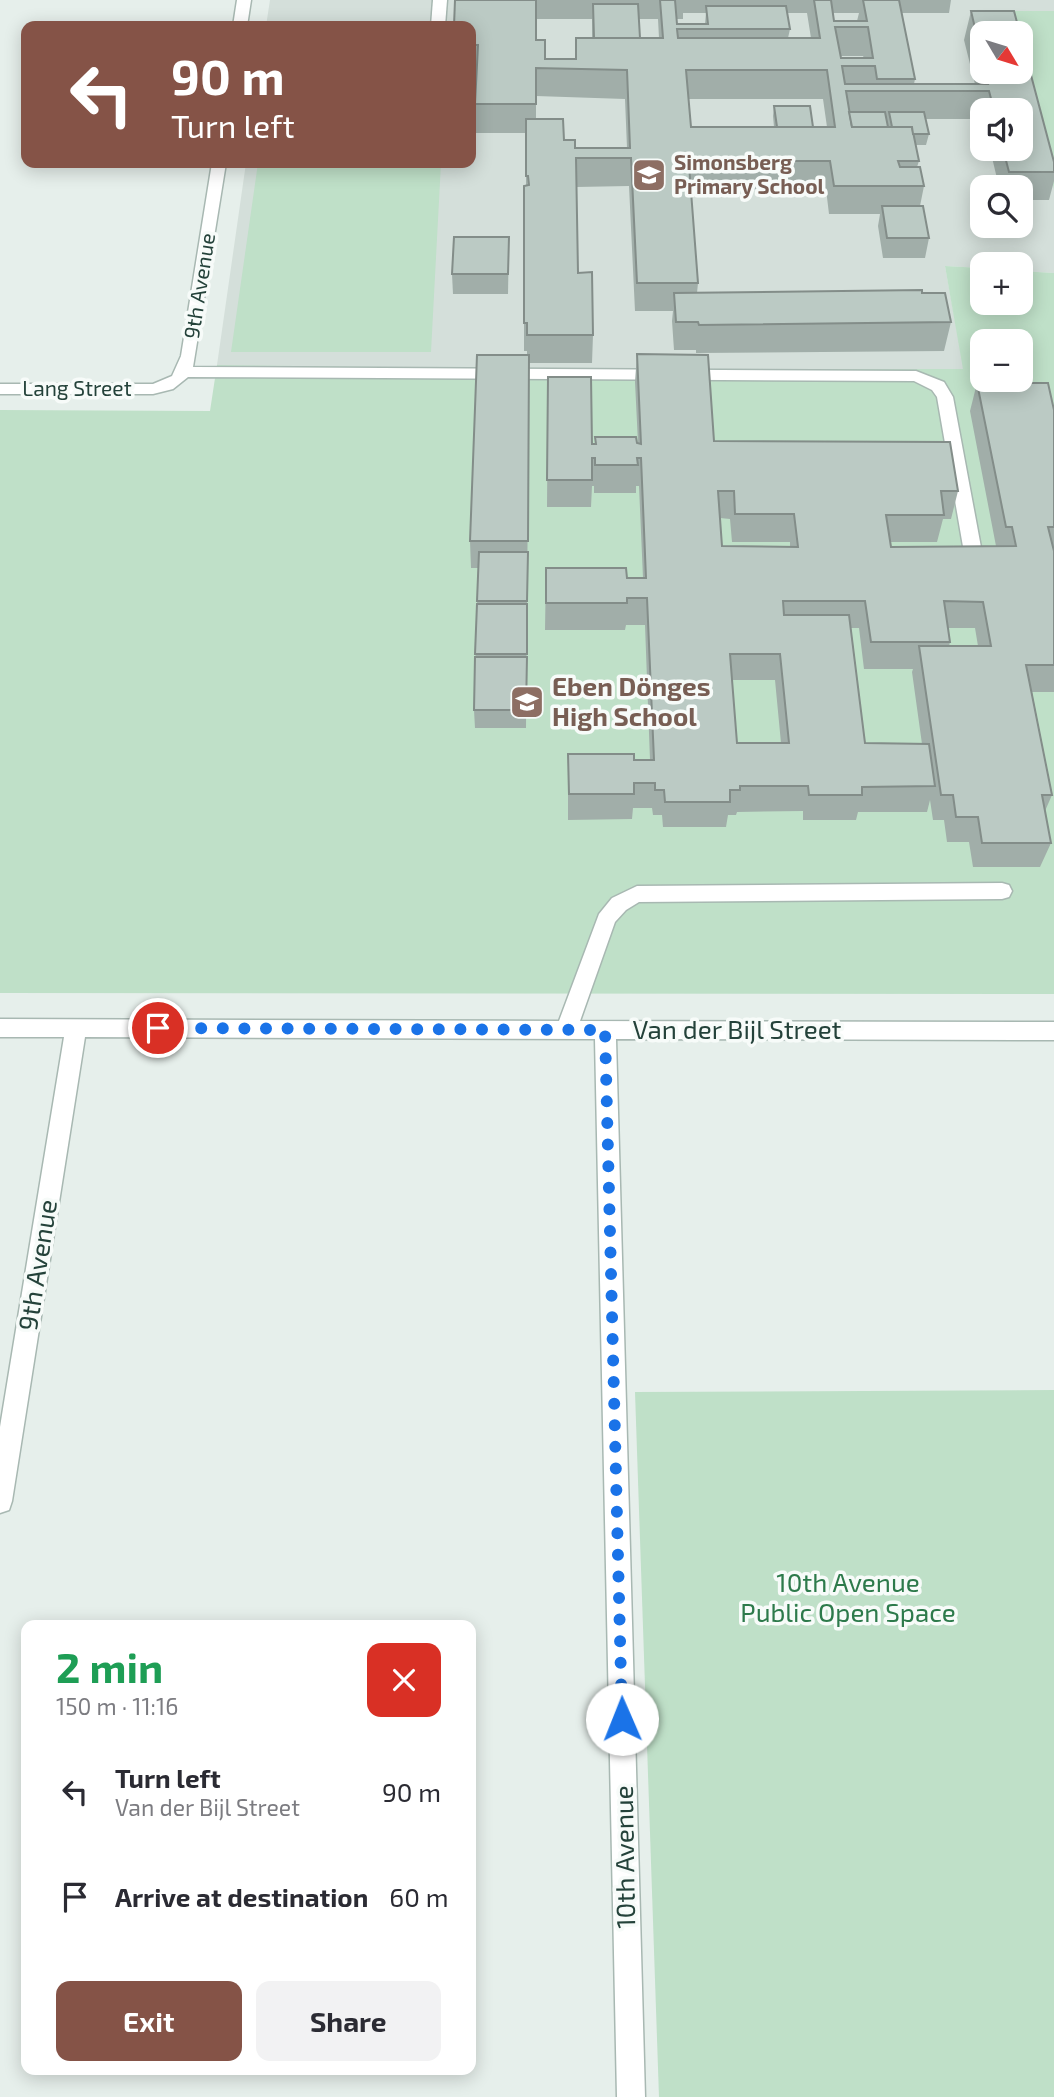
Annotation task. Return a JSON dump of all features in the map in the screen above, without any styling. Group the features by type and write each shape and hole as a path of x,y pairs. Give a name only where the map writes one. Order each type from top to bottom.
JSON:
{"street":[{"path":"241,21 244,0"},
{"path":"438,21 439,0"},
{"name":"9th Avenue","path":"153,389 170,386 185,372 218,168"},
{"path":"185,372 916,376 937,386 945,397 974,558"},
{"name":"Lang Street","path":"0,389 153,389"},
{"path":"566,1030 606,920 613,909 625,899 637,894 1002,891"},
{"name":"Van der Bijl Street","path":"0,1028 1054,1031"},
{"name":"9th Avenue","path":"0,1501 76,1028"},
{"name":"10th Avenue","path":"605,1030 631,2097"}],"shaded area":[{"name":"Simonsberg Primary School","path":"270,0 1054,0 1054,273 1033,272 1033,252 970,252 970,267 945,266 964,369 561,369 217,365 245,168 476,168 476,21 267,21"}],"green space":[{"path":"1009,11 1054,11 1054,189 1033,98 1027,84 1033,84 1033,21 1011,21"},
{"path":"257,168 441,168 431,352 231,352"},
{"name":"Eben Dönges High School","path":"945,266 970,267 970,315 1033,315 1033,272 1054,273 1054,994 0,993 0,410 210,411 217,365 561,369 963,369"},
{"name":"10th Avenue Public Open Space","path":"1054,1390 1054,2097 659,2097 635,1392"}],"building":[{"path":"455,0 536,0 536,40 545,40 545,59 576,59 576,38 663,38 660,0 675,0 677,24 708,24 706,6 786,6 790,29 677,29 678,38 820,38 814,0 831,0 834,21 867,21 863,0 899,0 915,79 877,79 875,66 842,66 845,84 1033,83 1054,162 1054,172 1009,172 1006,161 1033,161 1033,98 991,98 989,91 846,91 852,127 912,127 919,161 898,161 900,167 920,167 924,186 834,186 830,161 693,161 693,165 689,165 698,283 637,283 631,158 576,158 578,273 592,272 593,335 527,335 527,323 524,323 524,186 529,185 526,176 526,119 563,119 564,140 575,140 575,148 630,148 627,70 536,68 536,104 476,104 476,21 454,21","holes":["835,27 868,27 873,58 841,58","686,70 827,70 835,127 691,127"]},
{"path":"593,4 638,4 640,38 594,38"},
{"path":"971,11 1014,11 1017,21 973,21"},
{"path":"774,106 810,106 813,127 777,127"},
{"path":"849,112 885,112 888,127 852,127"},
{"path":"889,112 924,112 929,134 913,134 912,127 892,127"},
{"path":"882,206 923,206 929,238 887,238"},
{"path":"454,237 509,237 508,274 452,274"},
{"path":"922,290 922,293 945,293 951,322 699,325 698,322 676,322 674,293"},
{"path":"637,354 708,355 714,441 950,442 958,491 941,491 944,515 886,515 891,547 1016,546 1012,527 1006,527 979,392 1033,392 1033,383 1048,383 1054,410 1054,527 1048,527 1054,551 1054,665 1026,665 1052,795 1042,795 1051,843 982,843 978,817 956,817 953,795 941,795 919,646 991,646 983,602 944,601 950,642 871,642 865,601 783,601 784,615 849,615 865,743 929,744 935,786 862,787 862,795 809,795 808,786 740,786 740,790 730,790 730,802 665,802 664,790 655,790 655,783 634,783 634,794 569,794 568,754 634,754 634,760 654,760 647,598 627,598 627,603 546,603 546,568 626,568 627,578 646,578 641,458 637,458 638,465 595,465 595,458 592,458 592,480 547,480 548,377 591,377 592,444 596,444 595,437 636,437 637,443 641,444","holes":["718,491 734,491 735,514 794,514 798,547 722,546","730,654 780,654 789,743 737,743"]},
{"path":"477,355 529,355 528,541 470,541"},
{"path":"479,552 528,552 527,601 477,601"},
{"path":"477,604 527,604 527,654 475,654"},
{"path":"475,657 527,657 526,710 474,710"}],"place":[{"name":"Simonsberg Primary School","path":"649,175"},
{"name":"Eben Dönges High School","path":"527,702"}],"route":[{"path":"158,1028 605,1030 622,1719"}]}
